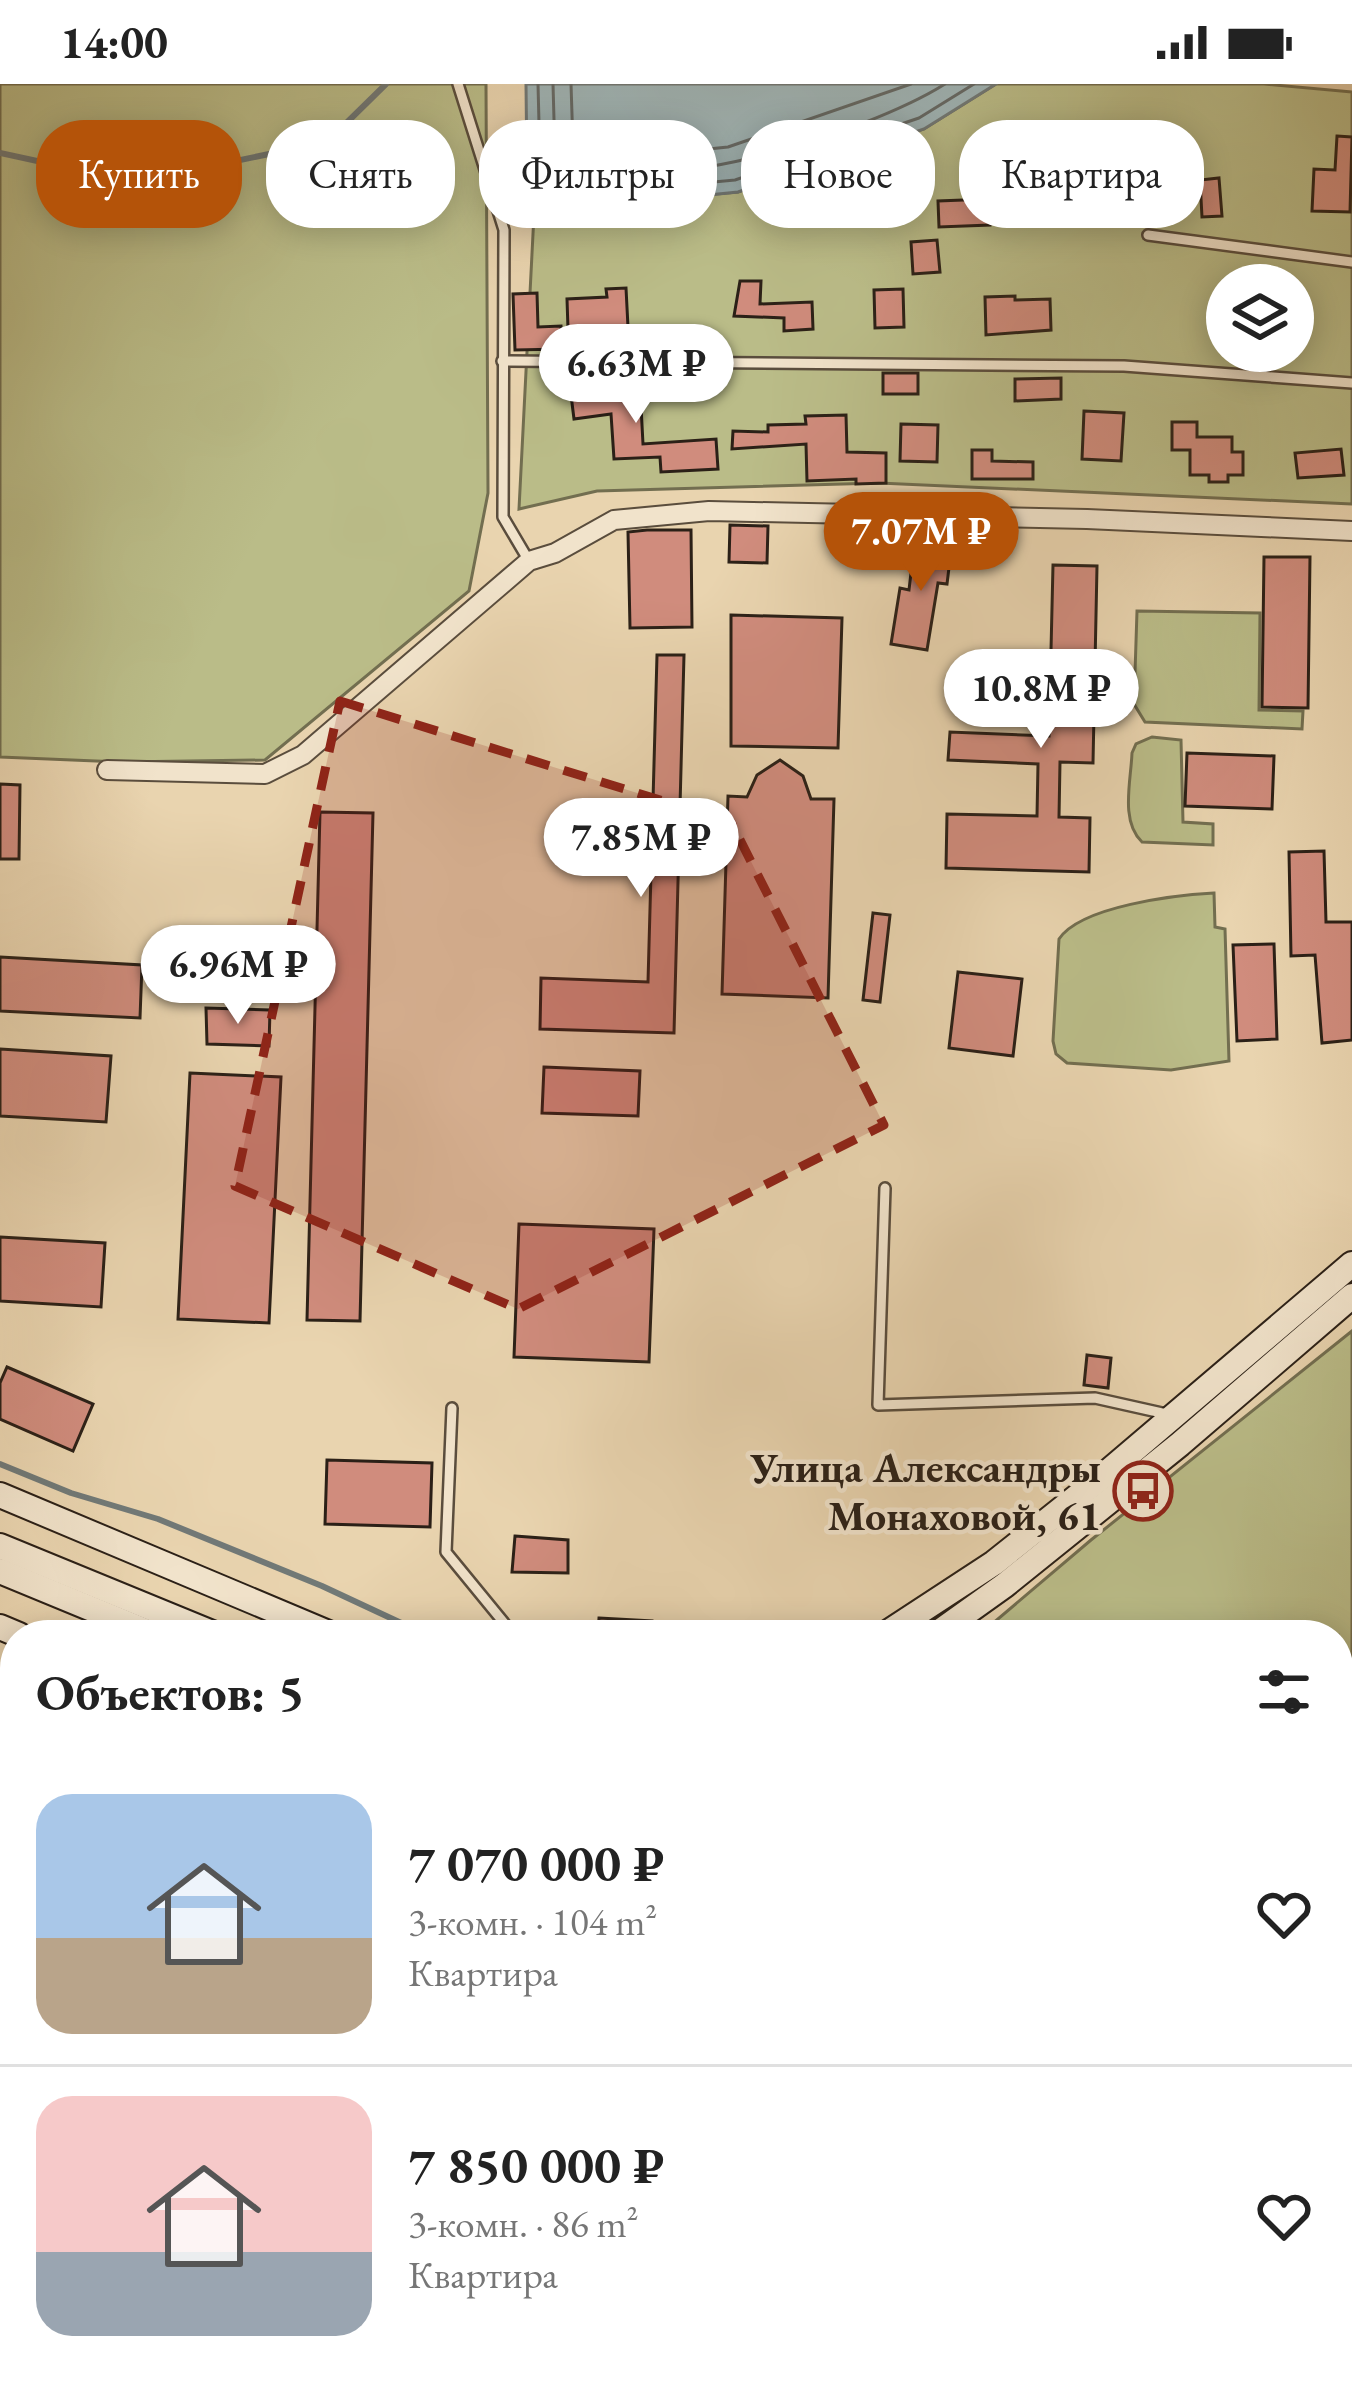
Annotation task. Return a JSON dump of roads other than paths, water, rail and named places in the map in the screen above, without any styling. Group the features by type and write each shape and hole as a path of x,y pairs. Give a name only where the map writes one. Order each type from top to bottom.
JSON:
{"main road":[{"path":"907,1620 994,1563 1176,1417 1352,1264"},
{"path":"956,1620 1180,1444 1352,1296"},
{"path":"0,1495 297,1620"},
{"path":"0,1546 179,1620"},
{"path":"0,1571 118,1620"},
{"path":"970,1620 1005,1585"}],"street":[{"path":"107,770 265,774 303,755 529,561 555,553 614,520 709,511 1352,531"}],"lane":[{"path":"458,84 504,230 503,517 529,561"},
{"path":"1148,236 1352,262"},
{"path":"502,361 1124,366 1352,383"},
{"path":"885,1188 878,1405 1095,1398 1176,1417"},
{"path":"452,1408 446,1552 502,1620"}],"water":[{"path":"526,84 996,84 935,122 741,120 741,191 717,194 717,120 526,120"}],"waterway":[{"path":"0,153 134,182 327,142 386,84"},
{"path":"0,1464 71,1493 158,1519 395,1620"}],"place":[{"name":"Улица Александры Монаховой, 61","path":"1143,1491"}]}
